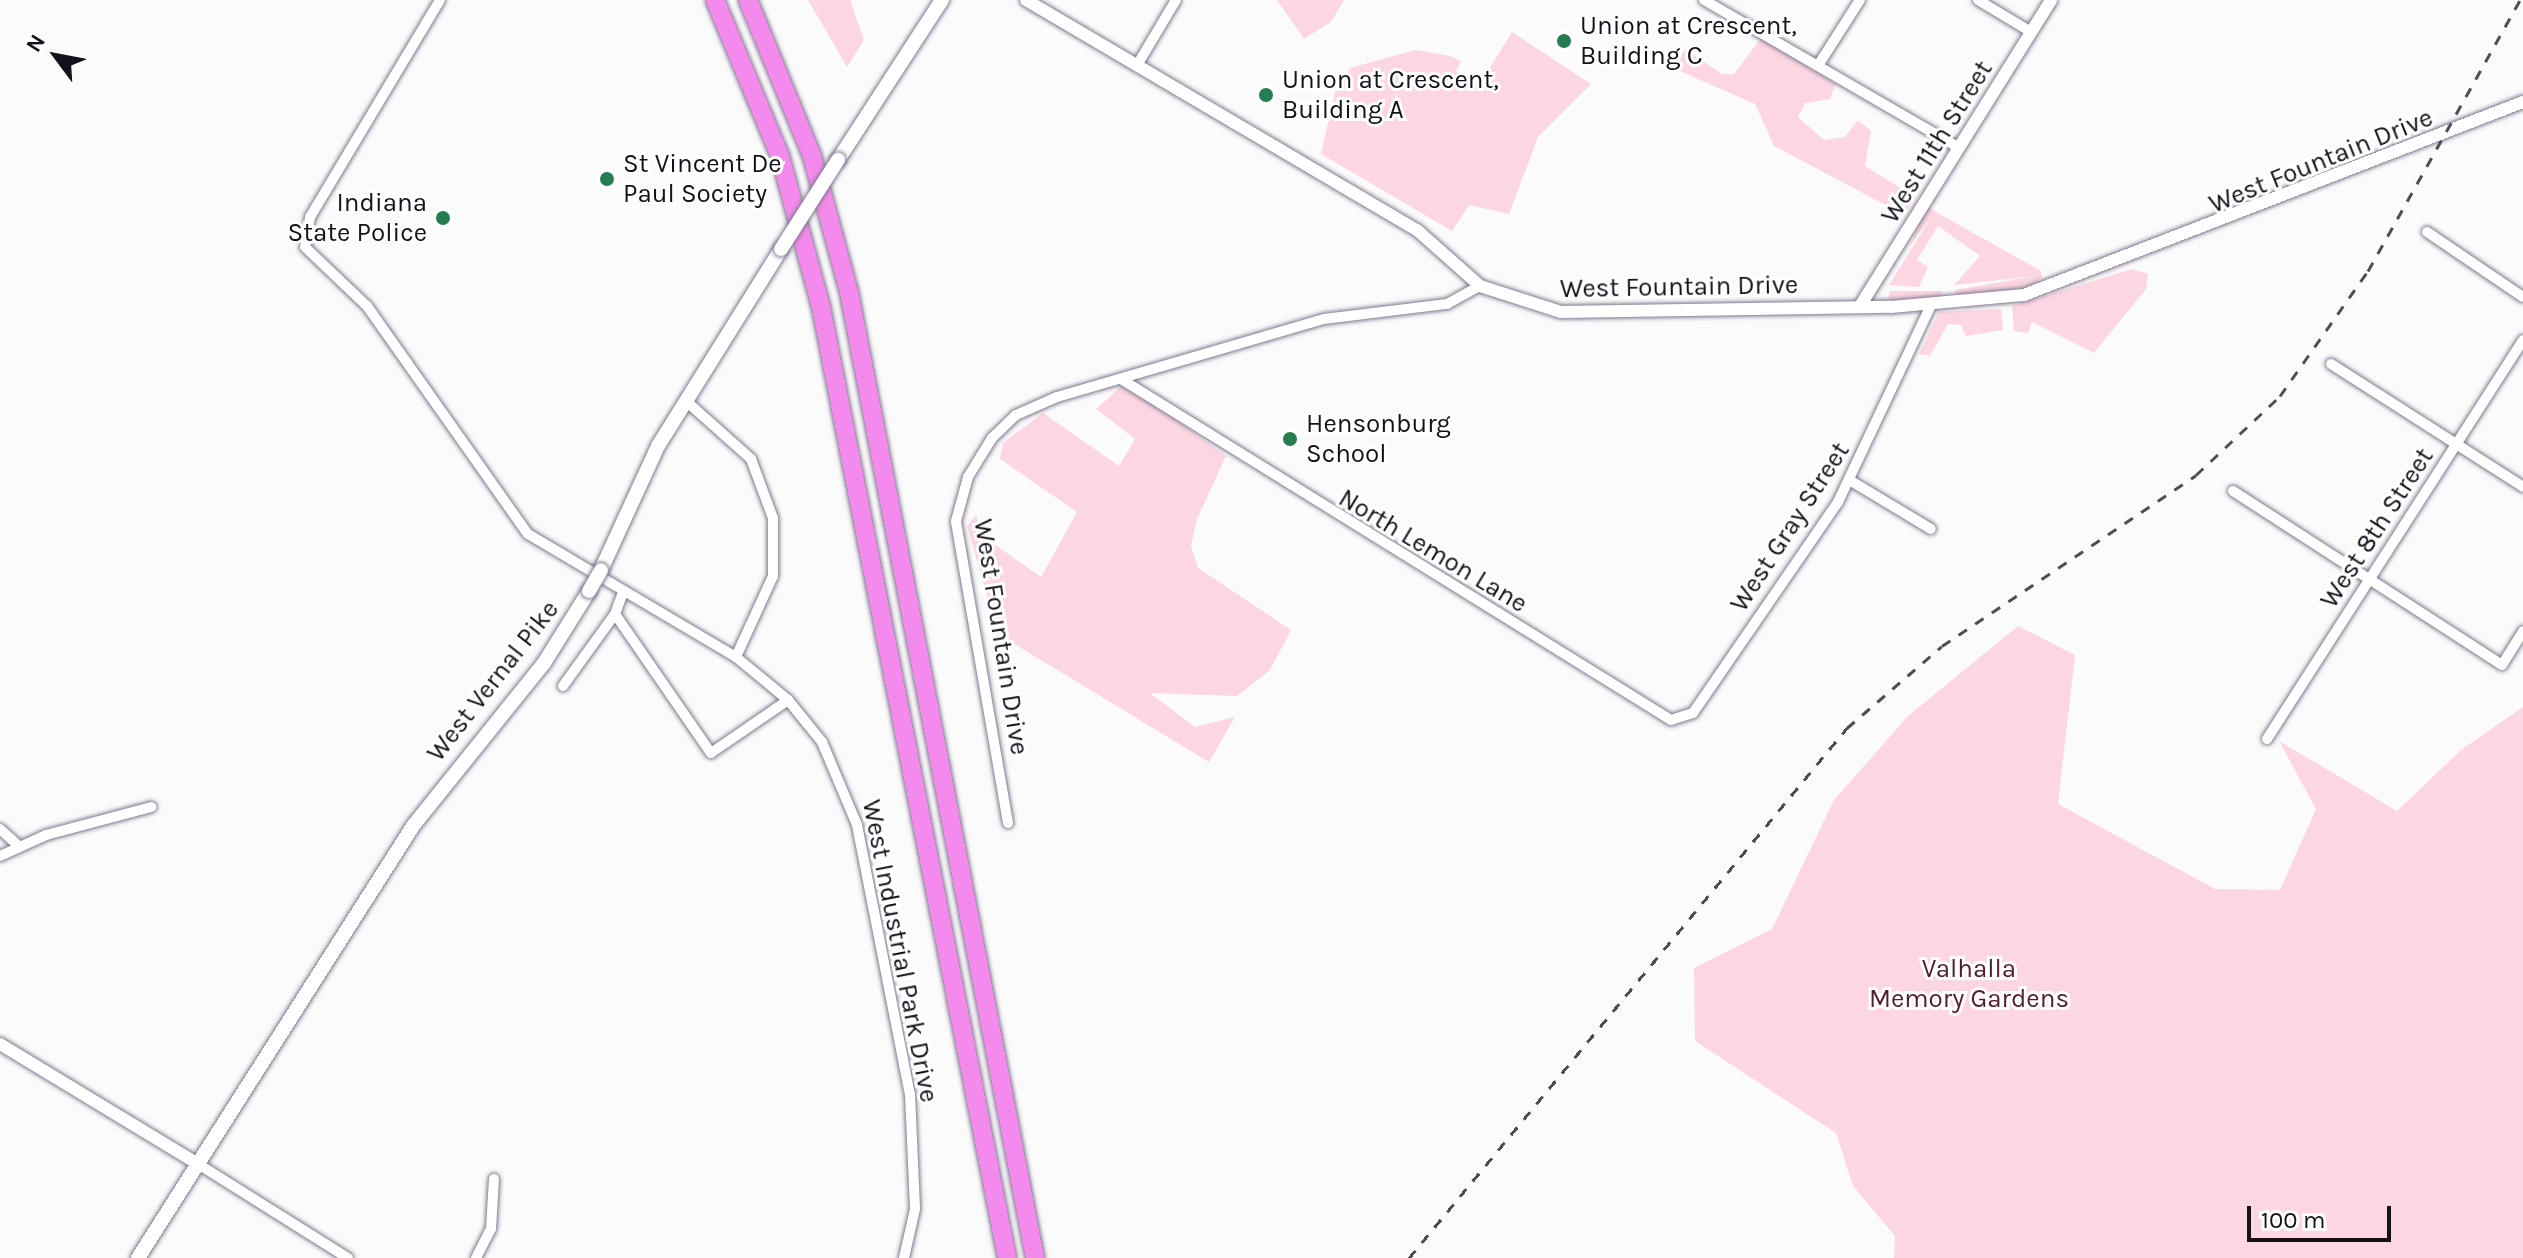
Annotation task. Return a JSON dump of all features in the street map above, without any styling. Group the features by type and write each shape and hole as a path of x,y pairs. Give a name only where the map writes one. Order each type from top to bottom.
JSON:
{"highway":[{"path":"715,0 769,123 816,284 1007,1258"},
{"path":"748,0 809,145 849,292 1035,1258"}],"main road":[{"name":"West Vernal Pike","path":"138,1258 413,826 544,663 601,570 685,400 942,0"}],"street":[{"name":"West Industrial Park Drive","path":"440,0 310,217 305,247 367,306 528,534 622,595 736,657 788,700 834,765 860,841 910,1094 915,1209 904,1258"},
{"path":"1026,0 1139,62 1426,236 1480,286"},
{"path":"1139,62 1176,0"},
{"path":"1704,0 1959,148"},
{"path":"1819,64 1860,0"},
{"path":"1978,0 2031,32"},
{"name":"West 11th Street","path":"1860,306 2051,0"},
{"name":"West Fountain Drive","path":"1008,823 957,535 962,494 980,453 1016,415 1121,379 1324,319 1447,304 1480,286 1561,312 1931,305 2039,290 2523,102"},
{"path":"2427,232 2523,297"},
{"name":"West Gray Street","path":"1687,719 1851,481 1931,305"},
{"name":"West 8th Street","path":"2267,739 2523,340"},
{"path":"2331,364 2523,487"},
{"name":"North Lemon Lane","path":"1121,379 1550,649 1671,720 1687,719"},
{"path":"685,400 751,459 773,518 773,576 736,657"},
{"path":"1851,481 1931,529"},
{"path":"2233,491 2502,665 2523,631"},
{"path":"563,686 615,614 622,595"},
{"path":"615,614 711,753 788,700"},
{"path":"0,856 19,846 151,807"},
{"path":"0,829 19,846"},
{"path":"0,1044 348,1258"},
{"path":"476,1258 491,1229 494,1179"}],"green space":[{"path":"808,0 850,0 864,40 847,67"},
{"path":"1277,0 1344,0 1331,22 1304,39"},
{"path":"1512,32 1591,84 1538,137 1509,214 1469,205 1452,231 1321,154 1335,93 1350,68 1415,50 1451,56 1461,61 1456,71 1479,85"},
{"path":"1761,38 1836,84 1830,99 1805,103 1798,117 1824,140 1845,137 1858,120 1871,131 1865,166 1915,197 1904,215 1774,146 1755,104 1675,69 1685,49 1722,74 1734,74"},
{"path":"1927,207 2041,271 2042,277 2033,286 2016,291 1959,298 1955,290 2036,276 1954,285 1980,256 1938,226 1917,260 1928,267 1919,287 1889,285 1933,214 1910,246"},
{"path":"2132,269 2148,274 2146,289 2094,353 2032,322 2028,333 2014,331 2012,306"},
{"path":"1890,291 1943,291 1938,299 1888,300"},
{"path":"2001,309 2003,330 1966,336 1961,325 1948,324 1930,356 1919,354 1939,312"},
{"path":"1125,383 1226,456 1197,519 1191,546 1198,568 1291,630 1270,670 1237,696 1150,693 1195,727 1235,717 1209,762 998,634 967,526 976,515 984,537 1041,577 1077,512 1000,459 1003,443 1043,413 1119,466 1135,439 1096,409"},
{"name":"Valhalla Memory Gardens","path":"2018,626 2075,655 2058,804 2215,889 2280,890 2316,809 2279,741 2397,811 2461,750 2523,707 2523,1258 1894,1258 1895,1236 1853,1186 1836,1133 1695,1041 1694,968 1772,929 1834,800 1908,716"}],"railway":[{"path":"1409,1258 1847,728 1942,646 2196,475 2280,396 2368,271 2520,0"}],"place":[{"name":"Union at Crescent, Building C","path":"1564,41"},
{"name":"Union at Crescent, Building A","path":"1266,95"},
{"name":"St Vincent De Paul Society","path":"607,179"},
{"name":"Indiana State Police","path":"443,218"},
{"name":"Hensonburg School","path":"1290,439"}]}
